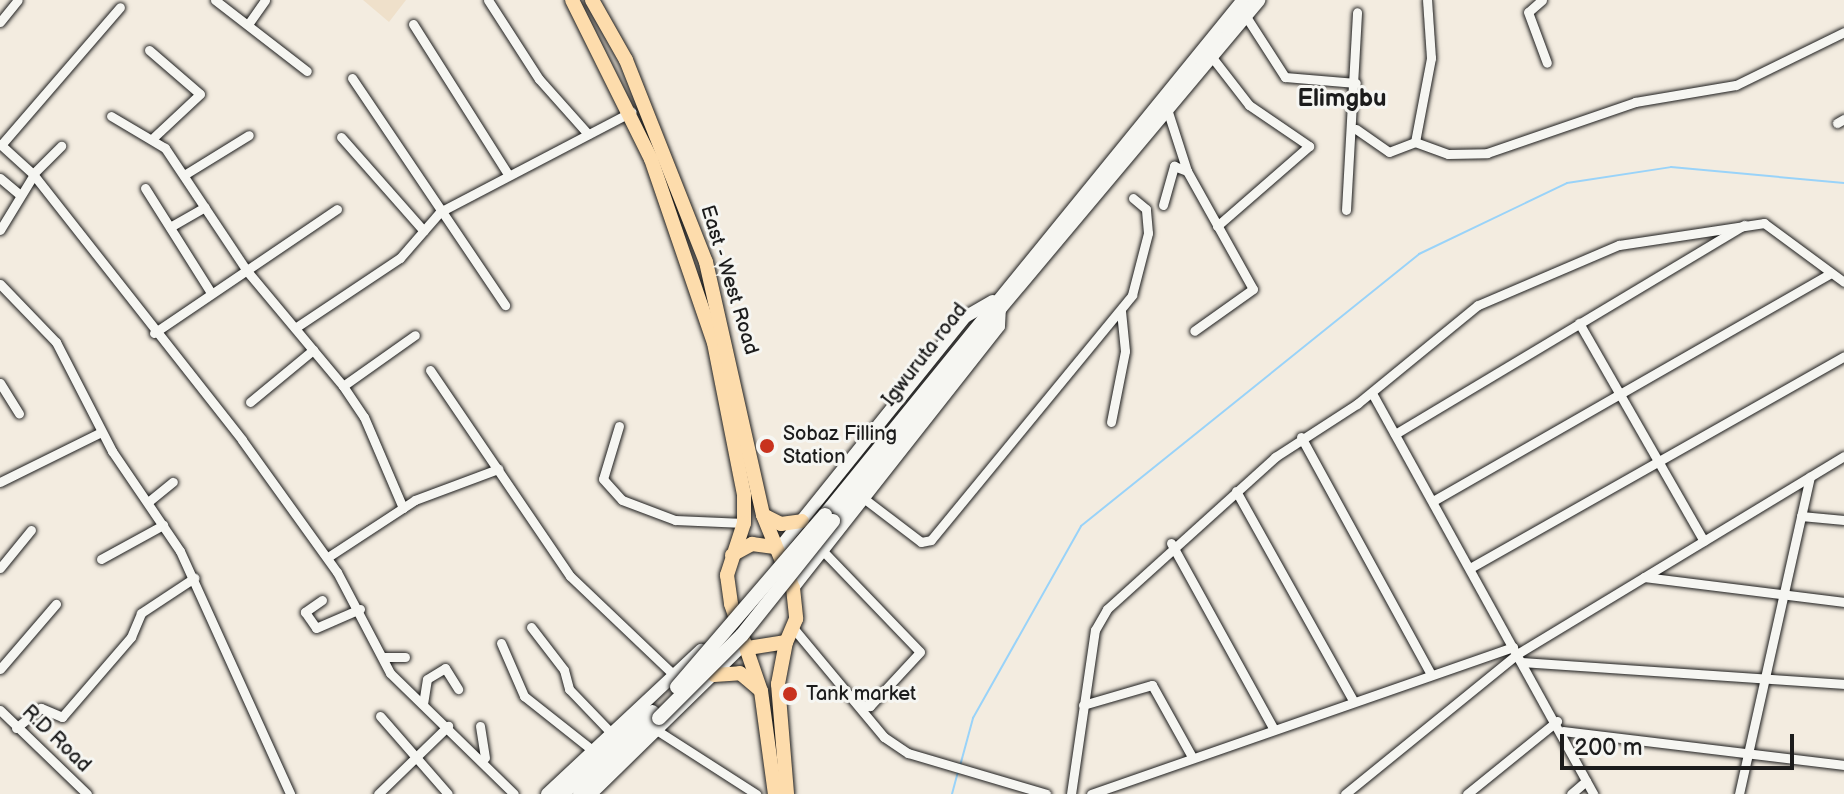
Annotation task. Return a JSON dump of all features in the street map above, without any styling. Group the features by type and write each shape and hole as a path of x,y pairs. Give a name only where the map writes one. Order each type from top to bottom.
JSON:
{"main road":[{"name":"East - West Road","path":"572,0 631,112 721,341 744,523"},
{"name":"East - West Road","path":"592,0 664,147 721,341 763,515 793,588 794,629"},
{"name":"Igwuruta road","path":"580,794 656,720 829,518 996,304 1245,8 1258,0"},
{"name":"Igwuruta road","path":"996,304 1167,109 1211,56 1245,8"},
{"path":"763,515 781,524 802,521"},
{"path":"744,523 732,555 731,604 761,691 775,794"},
{"path":"732,555 752,544 775,549"},
{"path":"787,794 778,684 786,642 794,629"},
{"path":"747,645 786,642"},
{"path":"714,675 740,673 761,691"},
{"name":"Igwuruta road","path":"562,794 656,720"}],"street":[{"path":"0,22 18,0"},
{"path":"215,0 249,23 307,71"},
{"path":"249,23 265,0"},
{"path":"488,0 539,79 588,134"},
{"path":"1415,142 1431,58 1427,0"},
{"path":"1542,0 1528,12 1547,63"},
{"path":"120,7 1,144 33,175 328,557 360,609 390,673 485,758 514,794"},
{"path":"1245,8 1278,73 1356,83"},
{"path":"1346,210 1356,129 1357,12"},
{"path":"413,24 508,174"},
{"path":"1356,129 1389,152 1415,142 1448,154 1487,153 1635,102 1736,85 1844,32"},
{"path":"149,50 200,94 154,137"},
{"path":"1211,56 1249,105 1309,146 1217,226"},
{"path":"352,78 505,305"},
{"path":"1167,109 1187,171 1253,289 1194,331"},
{"path":"295,328 396,261 440,212 631,112"},
{"path":"111,116 154,137 184,175 247,271 343,386 364,417 403,508"},
{"path":"184,175 249,135"},
{"path":"341,137 424,231"},
{"path":"0,230 33,175 61,146"},
{"path":"1163,205 1174,166 1187,171"},
{"path":"0,178 20,195"},
{"path":"145,188 211,293"},
{"path":"862,497 921,542 931,540 1121,311 1147,248 1146,209 1133,198"},
{"path":"170,227 205,207"},
{"path":"154,333 337,209"},
{"path":"1071,794 1083,705 1100,619 1171,543 1301,437 1372,393 1493,296 1619,245 1744,225 1770,224 1844,282"},
{"path":"1395,434 1579,323 1727,240 1744,225"},
{"path":"1722,227 1727,240"},
{"path":"1433,501 1830,274"},
{"path":"0,284 56,342 101,432 194,578 290,794"},
{"path":"775,549 802,521 965,317 996,304 999,326 793,588"},
{"path":"1111,422 1125,351 1121,311"},
{"path":"1579,323 1704,541"},
{"path":"343,386 415,335"},
{"path":"250,402 313,350"},
{"path":"1470,568 1844,356"},
{"path":"430,370 570,576 675,676"},
{"path":"0,383 19,414"},
{"path":"1372,393 1563,731 1593,794"},
{"path":"619,426 603,479 622,500 675,520 744,523"},
{"path":"0,482 101,432"},
{"path":"1301,437 1430,673"},
{"path":"1345,794 1518,655 1844,456"},
{"path":"328,557 403,508 498,469"},
{"path":"1739,794 1810,477"},
{"path":"148,502 173,482"},
{"path":"1236,491 1353,700"},
{"path":"1801,516 1844,520"},
{"path":"101,559 163,525"},
{"path":"0,568 31,530"},
{"path":"1171,543 1273,728"},
{"path":"822,550 919,650 876,700 861,706"},
{"path":"1644,577 1844,602"},
{"path":"16,728 41,708 62,717 131,637 141,613 194,578"},
{"path":"322,600 305,612 316,628 360,609"},
{"path":"0,669 56,604"},
{"path":"547,794 596,753 675,676 717,632 731,604"},
{"path":"531,627 564,670 569,689 614,736"},
{"path":"794,629 861,706 908,753 1042,793"},
{"path":"501,643 524,696 596,753"},
{"path":"591,794 656,720 747,645"},
{"path":"1091,794 1430,673 1518,655 1844,684"},
{"path":"384,657 405,657"},
{"path":"423,704 427,679 445,668 458,689"},
{"path":"1083,705 1152,685 1192,757"},
{"name":"R.D Road","path":"0,710 87,794"},
{"path":"380,716 448,794"},
{"path":"656,720 741,791 756,794"},
{"path":"1467,794 1557,721"},
{"path":"378,794 448,726"},
{"path":"480,726 485,758"},
{"path":"1563,731 1844,765"},
{"path":"1571,794 1586,781"}],"shaded area":[{"path":"363,0 406,0 389,22"}],"waterway":[{"path":"960,766 973,718 1081,526 1419,254 1567,183 1671,167 1844,183"},
{"path":"952,794 958,772"}],"place":[{"name":"Sobaz Filling Station","path":"767,446"},
{"name":"Tank market","path":"790,694"}],"district":[{"name":"Elimgbu","path":"1342,99"}]}
